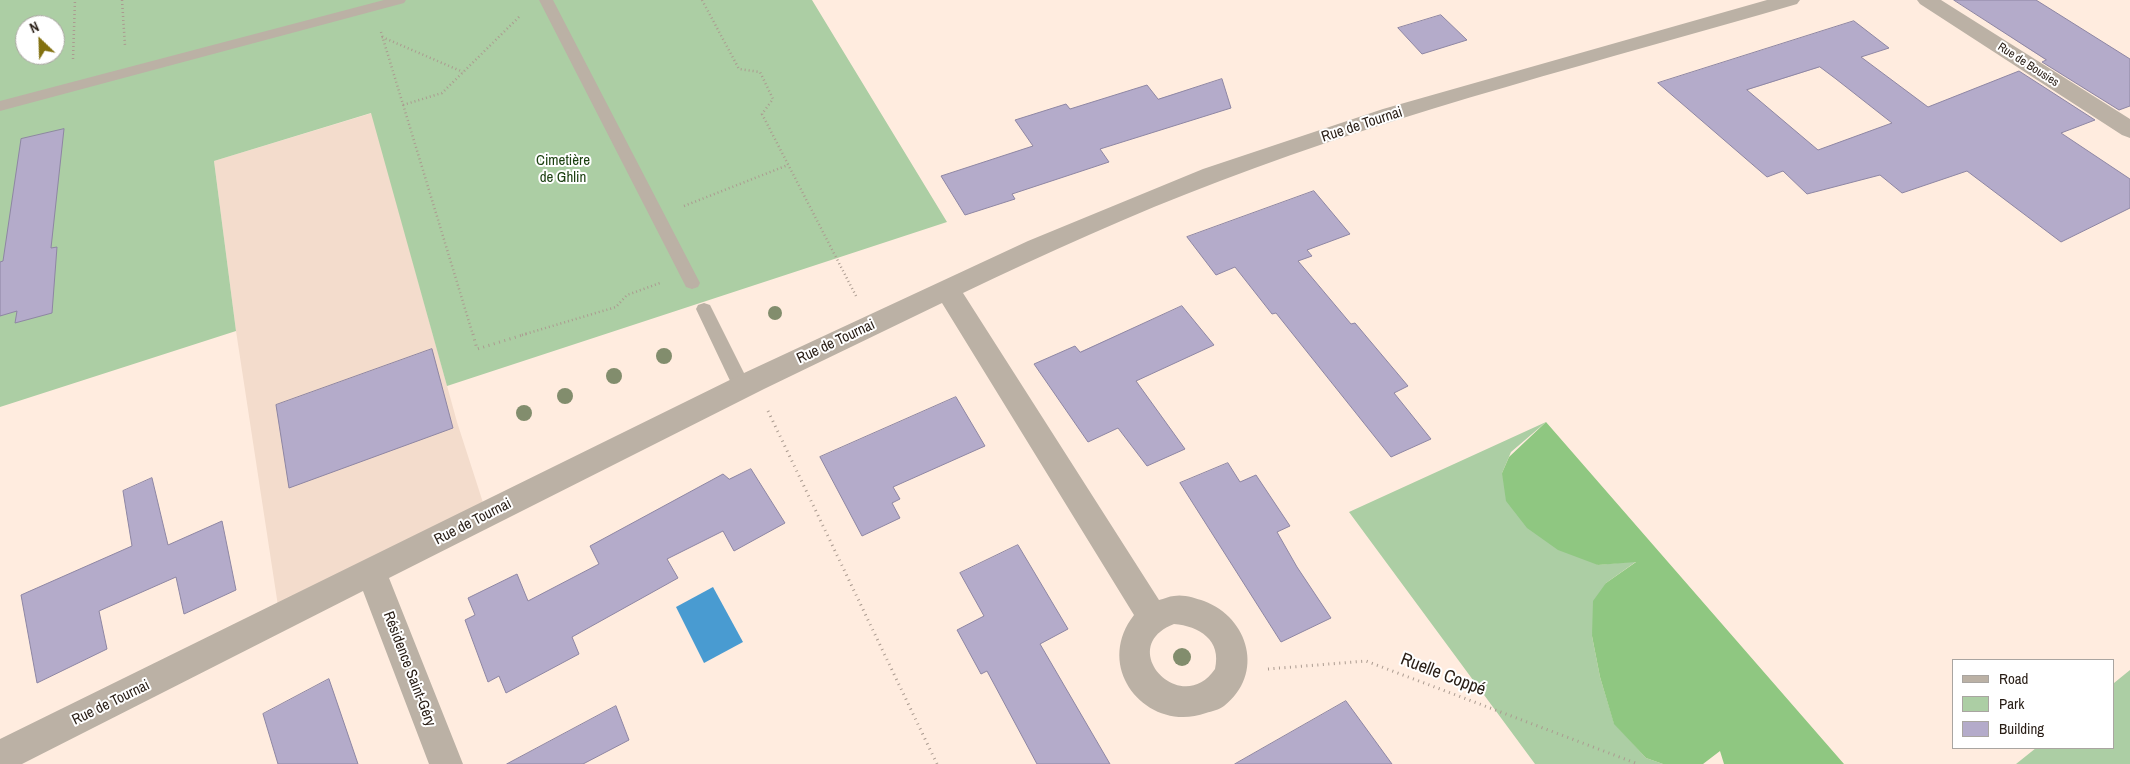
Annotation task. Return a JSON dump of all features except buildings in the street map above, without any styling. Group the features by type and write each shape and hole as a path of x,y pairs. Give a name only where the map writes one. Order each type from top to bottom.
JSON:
{"street":[{"name":"Rue de Tournai","path":"0,757 748,384 1037,247 1211,175 1391,114 1790,0"},
{"name":"Rue de Bousies","path":"1927,0 2130,130"},
{"path":"947,289 1153,618"},
{"name":"Résidence Saint-Géry","path":"372,573 446,764"},
{"path":"1174,610 1191,611 1207,618 1220,628 1229,642 1232,658 1226,683 1214,694 1199,702 1181,703 1164,698 1149,688 1138,674 1134,659 1135,643 1142,629 1153,618 1174,610"}],"lane":[{"path":"0,106 399,0"},
{"path":"546,0 690,278"},
{"path":"704,309 748,384"}],"path":[{"path":"73,86 75,0"},
{"path":"122,0 127,72"},
{"path":"702,0 740,69 760,72 773,99 762,114 872,325"},
{"path":"373,7 476,349 616,306 627,295 690,278"},
{"path":"403,105 442,93 522,13"},
{"path":"382,37 463,72"},
{"path":"658,217 788,164"},
{"path":"748,384 937,764"},
{"name":"Ruelle Coppé","path":"1232,658 1254,670 1366,661 1638,764"}],"shaded area":[{"path":"372,113 457,422 487,515 280,619 236,331 214,161"}],"green space":[{"name":"Cimetière de Ghlin","path":"0,0 812,0 947,222 447,386 371,113 214,161 236,331 0,407"},
{"path":"1546,422 1511,452 1502,473 1598,565 1637,561 1606,583 1592,636 1600,677 1614,723 1646,758 1663,764 1535,764 1349,512"},
{"path":"1546,422 1844,764 1724,764 1720,751 1703,764 1663,764 1646,758 1614,724 1600,677 1592,636 1593,601 1606,583 1636,562 1598,565 1558,550 1527,528 1506,501 1502,473 1509,457"},
{"path":"2130,670 2130,764 2016,764 2035,749 2115,749 2115,682"}],"water":[{"path":"713,587 743,642 704,663 676,607"}]}
